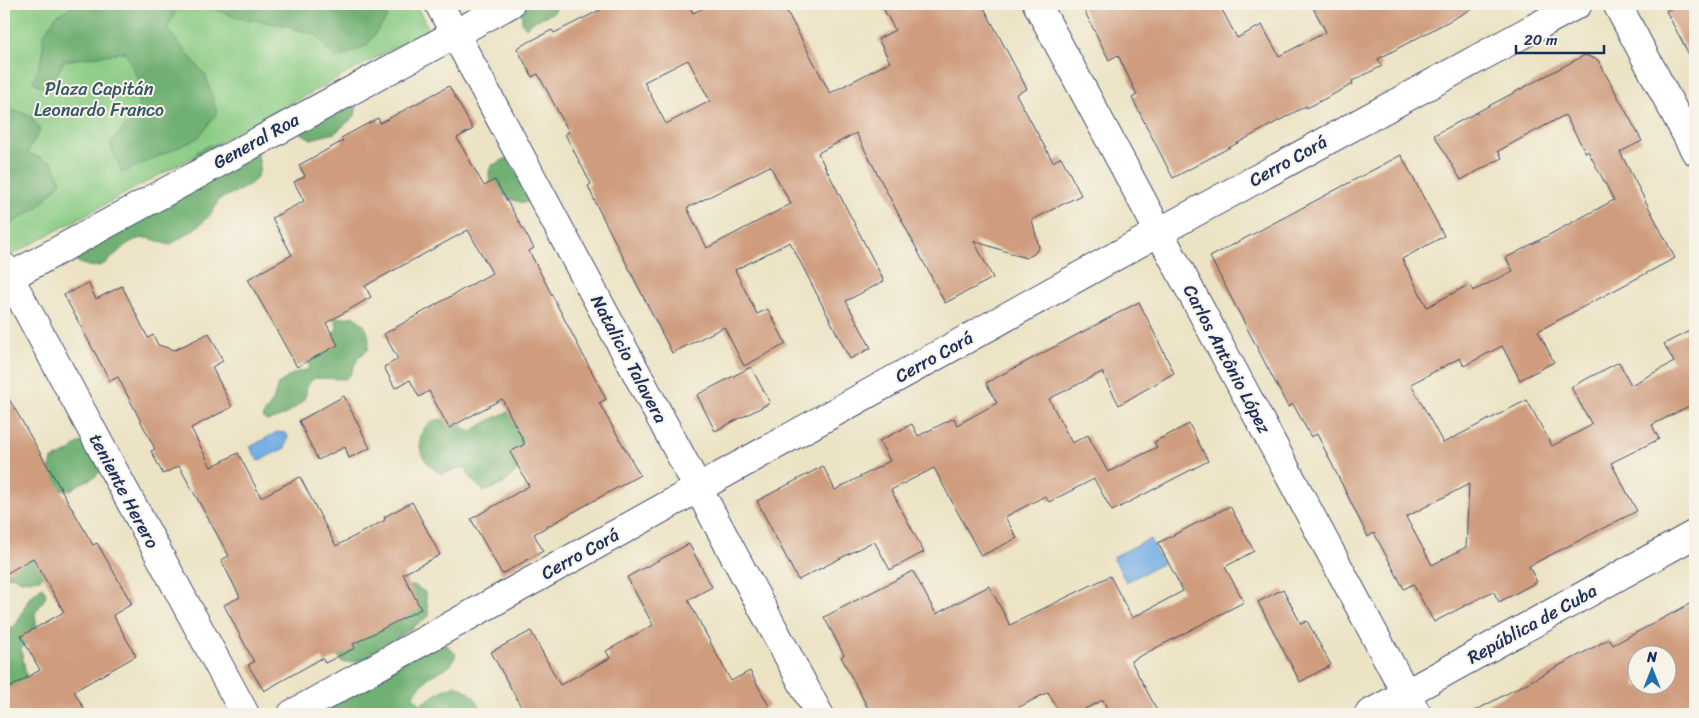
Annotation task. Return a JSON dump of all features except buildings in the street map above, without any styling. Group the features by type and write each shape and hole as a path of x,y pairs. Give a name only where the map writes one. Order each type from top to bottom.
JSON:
{"street":[{"name":"Natalicio Talavera","path":"439,4 819,714"},
{"name":"General Roa","path":"5,274 510,4"},
{"name":"Carlos Antônio López","path":"1037,4 1411,704"},
{"name":"Cerro Corá","path":"292,714 1159,232 1578,4"},
{"path":"1617,4 1695,151"},
{"name":"teniente Herero","path":"5,274 245,714"},
{"name":"República de Cuba","path":"1369,714 1411,704 1695,534"}],"green space":[{"name":"Plaza Capitán Leonardo Franco","path":"4,4 415,4 429,29 4,259"},
{"path":"78,4 179,4 167,29 206,76 217,113 198,138 122,173 110,143 138,113 139,80 125,52 64,61 49,91 33,82 43,55 43,35 57,15"},
{"path":"201,4 387,4 387,18 366,46 335,59 316,35 285,25 238,18"},
{"path":"521,4 560,4 554,12 530,23 526,28 522,23"},
{"path":"354,95 357,104 355,116 335,133 311,139 299,132"},
{"path":"4,108 30,115 40,130 27,153 53,163 61,182 37,208 7,226 4,225"},
{"path":"210,145 239,146 256,151 259,171 256,178 244,188 218,200 205,220 192,231 170,245 148,238 134,241 124,246 109,260 100,265 90,266 78,262 62,250 61,235 72,227 99,223 191,164 198,151"},
{"path":"507,158 534,201 516,201 505,196 490,185 489,172 491,166"},
{"path":"336,314 341,318 354,316 362,323 369,339 368,350 358,358 350,375 345,379 315,378 311,381 304,399 297,407 282,416 266,421 262,417 273,401 278,384 294,373 307,370 310,365 305,361 330,338 337,328 336,322 331,317"},
{"path":"513,411 523,439 518,451 517,471 503,484 484,492 471,479 466,468 459,468 442,474 429,465 422,454 420,442 423,431 429,423 440,419 454,422 470,432 497,417"},
{"path":"85,442 103,468 94,477 79,484 71,491 58,489 49,472 52,459 69,452 78,443"},
{"path":"36,556 44,575 40,579 21,581 11,577 4,579 4,560 7,562"},
{"path":"414,585 425,592 429,616 398,638 391,649 435,643 447,645 456,654 451,665 429,677 412,696 421,704 455,685 468,692 476,700 481,714 283,714 366,659 342,662 335,651 404,590"},
{"path":"42,587 46,592 45,598 35,613 37,631 21,649 27,679 10,706 4,706 4,632 16,625 29,598"}],"water":[{"path":"277,432 285,433 288,437 285,448 258,461 250,447"},
{"path":"1150,539 1162,564 1126,582 1113,557"}]}
